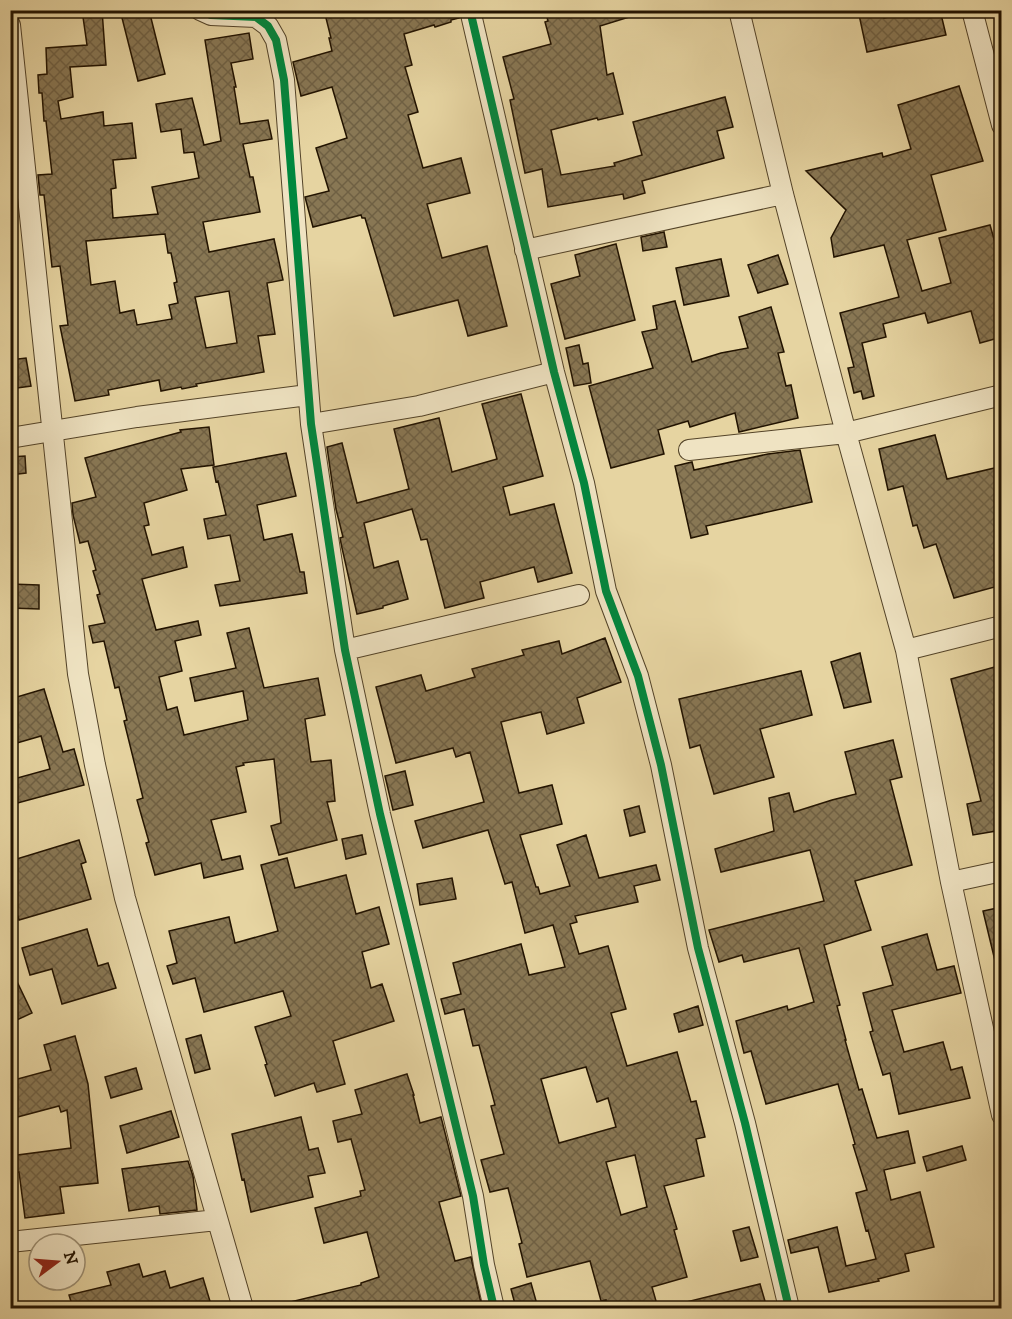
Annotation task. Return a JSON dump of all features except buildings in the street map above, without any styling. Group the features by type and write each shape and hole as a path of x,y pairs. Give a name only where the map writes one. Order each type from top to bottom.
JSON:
{"street":[{"path":"200,10 211,15 256,17 268,26 276,40 284,80 311,424 345,650 380,814 470,1186 494,1308"},
{"path":"470,10 554,372 584,483 606,591 638,676 658,754 698,948 789,1308"},
{"path":"739,10 783,194 906,650 951,882 1002,1115"},
{"path":"972,10 1002,124"},
{"path":"10,25 78,674 95,765 125,898 243,1308"},
{"path":"525,250 783,194"},
{"path":"311,424 419,406 554,372"},
{"path":"689,450 846,433 1002,394"},
{"path":"10,438 137,417 309,395"},
{"path":"345,650 579,595"},
{"path":"906,650 1002,626"},
{"path":"951,882 1002,871"},
{"path":"10,1242 217,1220"}],"cycle path":[{"path":"200,10 211,15 256,17 268,26 276,40 284,80 311,424 345,650 380,814 473,1196 484,1265 494,1308"},
{"path":"470,10 554,372 584,483 606,591 638,676 661,765 698,948 745,1123 789,1308"}]}
